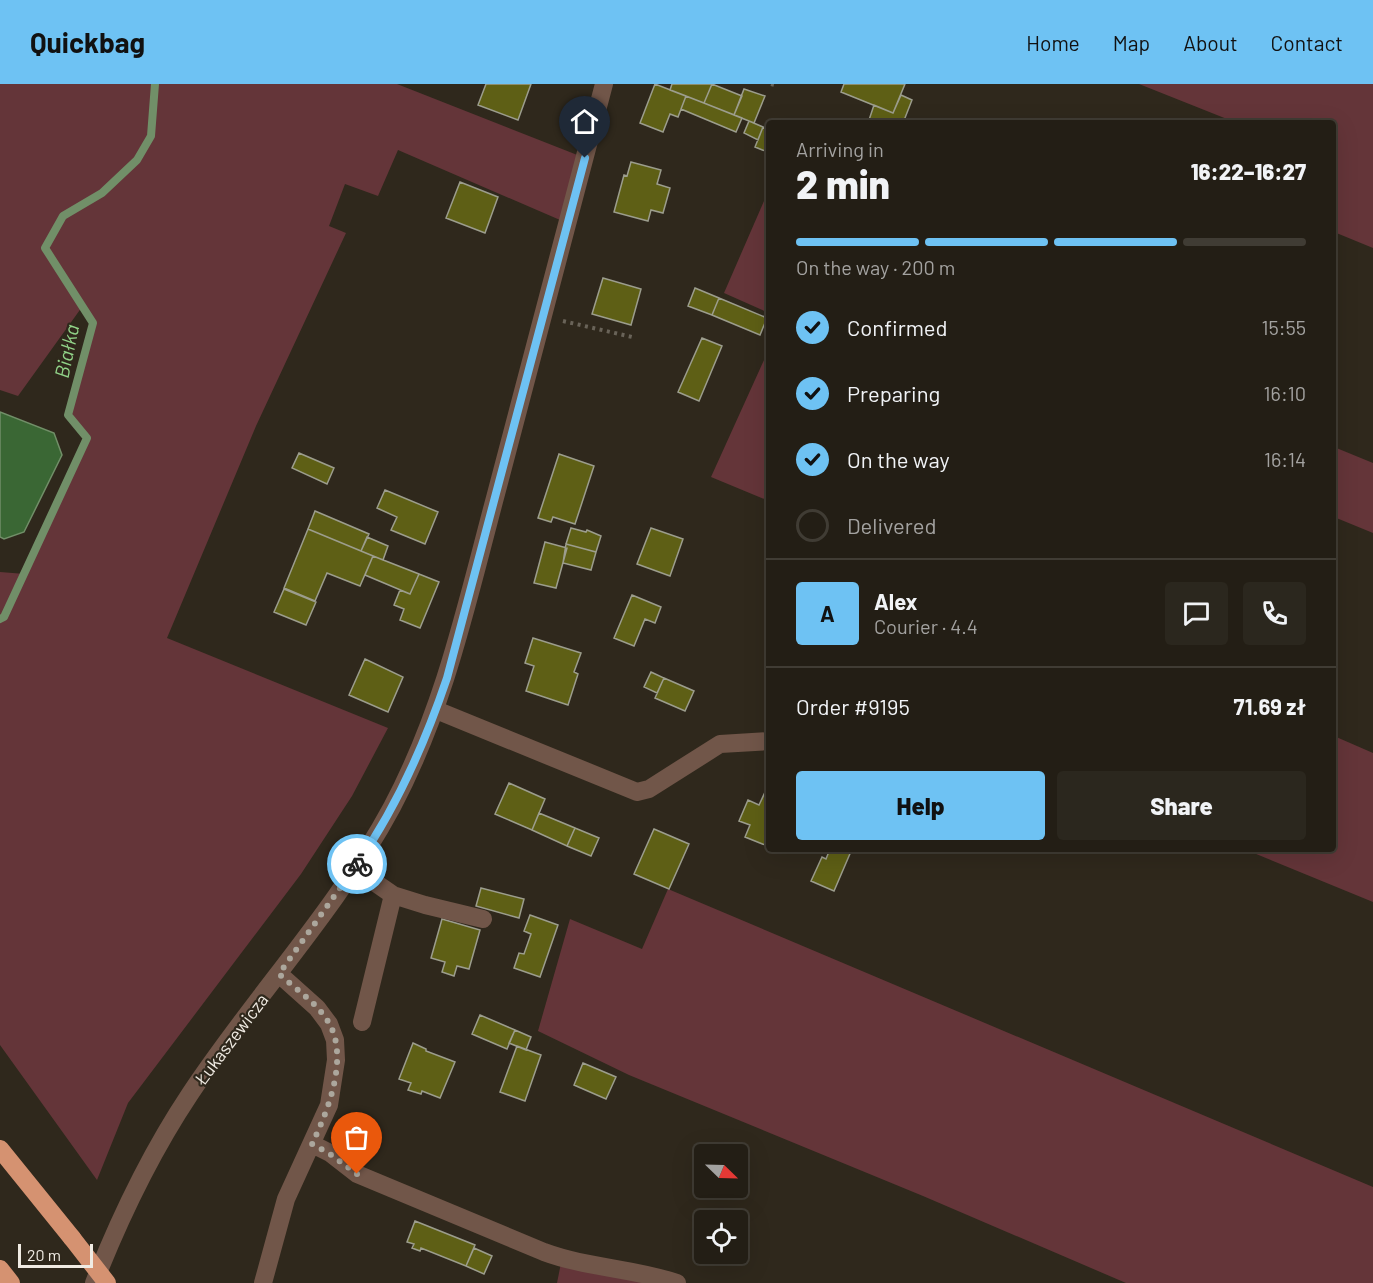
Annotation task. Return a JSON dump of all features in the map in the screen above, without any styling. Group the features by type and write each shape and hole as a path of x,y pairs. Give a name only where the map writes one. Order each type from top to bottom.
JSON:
{"highway":[{"path":"0,1149 107,1283"},
{"path":"0,1269 11,1283"}],"street":[{"name":"Łukaszewicza","path":"94,1283 129,1199 173,1121 209,1067 279,974 354,868 390,810 424,740 456,647 604,84"},
{"path":"436,710 637,792 649,789 720,744 766,741"},
{"path":"354,868 393,895 483,919"},
{"path":"362,1022 393,895"},
{"path":"263,1283 286,1199 329,1105 336,1060 335,1040 329,1024 317,1008 279,974"},
{"path":"312,1144 357,1174 544,1252 562,1258 660,1277 677,1283"}],"path":[{"path":"543,317 632,337"}],"shaded area":[{"path":"0,84 397,84 585,158 567,223 398,150 378,196 345,184 329,226 346,233 256,426 167,638 388,728 352,796 301,874 128,1103 97,1180 0,1045 0,572 25,574 87,439 68,415 93,324 82,307 18,396 0,390"},
{"path":"1139,84 1373,84 1373,248 1336,233 1336,120 1229,120"},
{"path":"764,201 766,202 766,312 724,293"},
{"path":"766,356 766,500 711,477"},
{"path":"0,412 54,433 62,455 24,532 4,539 0,537"},
{"path":"1336,448 1373,463 1373,533 1336,518"},
{"path":"1336,737 1373,753 1373,902 1251,852 1336,852"},
{"path":"668,889 1373,1187 1373,1283 1126,1283 923,1196 629,1075 538,1031 570,919 642,949"},
{"path":"562,1258 677,1283 557,1283"}],"building":[{"path":"486,84 531,84 518,120 478,105"},
{"path":"655,84 686,96 678,117 670,114 663,132 640,123"},
{"path":"672,84 712,84 704,103 670,90"},
{"path":"712,84 742,96 734,115 704,103"},
{"path":"844,84 905,84 893,113 841,92"},
{"path":"744,89 765,96 754,123 734,115"},
{"path":"901,95 912,100 904,120 869,120 874,105 893,113"},
{"path":"686,96 742,118 736,132 681,109"},
{"path":"749,121 763,127 758,140 744,133"},
{"path":"763,127 766,128 766,151 755,147"},
{"path":"631,162 661,170 657,184 670,188 663,213 651,210 648,221 614,212 624,175 627,176"},
{"path":"460,182 498,197 485,233 446,218"},
{"path":"603,278 641,289 631,325 592,314"},
{"path":"695,288 719,298 712,315 688,306"},
{"path":"719,298 766,318 766,320 760,335 712,315"},
{"path":"702,338 722,346 699,401 678,392"},
{"path":"299,453 334,468 327,484 292,468"},
{"path":"559,454 594,466 575,524 553,517 551,522 538,518"},
{"path":"385,490 438,512 425,544 391,530 397,517 377,508"},
{"path":"315,511 369,534 361,551 308,529"},
{"path":"571,528 586,532 587,530 601,536 596,552 566,544"},
{"path":"651,528 683,539 670,576 637,564"},
{"path":"308,529 373,556 360,586 327,573 315,601 284,588"},
{"path":"367,537 388,546 383,560 361,551"},
{"path":"545,542 567,548 556,588 534,583"},
{"path":"566,544 596,552 591,570 563,563"},
{"path":"373,556 419,574 410,594 365,575"},
{"path":"419,574 439,582 420,628 400,620 404,609 394,605 400,590 410,594"},
{"path":"284,589 316,602 306,625 274,612"},
{"path":"632,595 661,607 655,623 645,619 634,646 614,638"},
{"path":"533,638 581,653 574,672 578,674 568,705 526,691 534,666 525,663"},
{"path":"365,659 403,677 388,712 349,695"},
{"path":"651,672 664,678 657,693 644,687"},
{"path":"664,678 694,691 685,711 655,698"},
{"path":"509,783 545,799 532,830 495,814"},
{"path":"766,790 766,845 745,837 750,825 739,821 748,800 759,805"},
{"path":"539,813 575,828 567,846 532,830"},
{"path":"575,828 599,838 591,856 567,846"},
{"path":"654,829 689,844 669,889 634,874"},
{"path":"829,852 851,852 834,891 811,881 822,857 826,859"},
{"path":"481,888 524,899 519,918 476,906"},
{"path":"530,915 558,925 540,977 514,968 519,953 524,954 531,934 524,931"},
{"path":"442,919 480,930 469,969 457,966 454,976 442,972 445,962 431,958"},
{"path":"480,1015 515,1030 507,1049 472,1034"},
{"path":"515,1030 531,1037 526,1050 509,1043"},
{"path":"413,1043 426,1051 455,1062 440,1098 422,1091 421,1094 408,1090 411,1083 399,1079"},
{"path":"517,1046 541,1055 525,1101 500,1092"},
{"path":"583,1063 616,1077 606,1099 574,1085"},
{"path":"415,1221 475,1245 466,1266 421,1248 420,1251 412,1248 414,1244 407,1242"},
{"path":"474,1248 492,1256 484,1274 466,1266"}],"waterway":[{"name":"Białka","path":"0,619 4,617 87,438 68,415 93,323 45,248 63,216 102,193 137,160 151,136 155,84"}],"way so far":[{"path":"357,864 279,974 317,1008 329,1024 335,1040 336,1060 329,1105 312,1144 357,1174"}],"route":[{"path":"357,864 390,810 416,758 447,678 585,158"}]}
